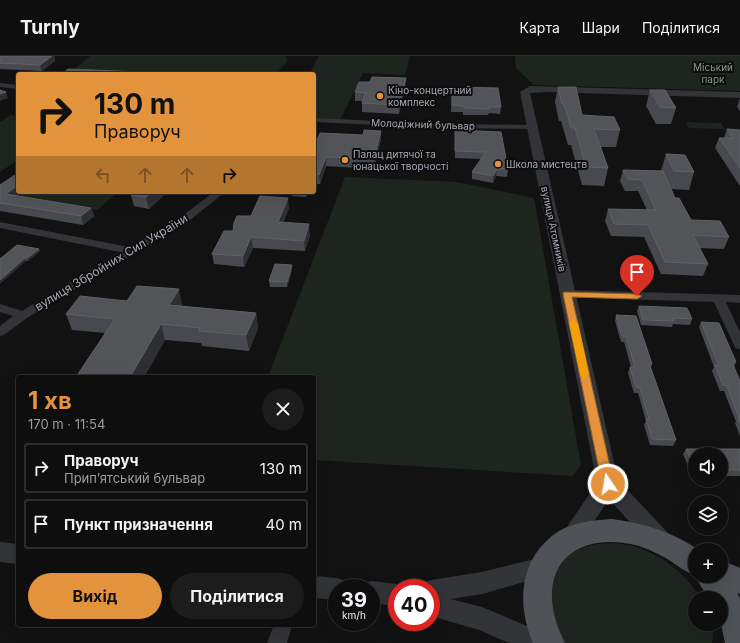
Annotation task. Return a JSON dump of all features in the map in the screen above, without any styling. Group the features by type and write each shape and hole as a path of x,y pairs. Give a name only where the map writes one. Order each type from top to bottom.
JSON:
{"main road":[{"path":"549,643 540,621 537,606 539,579 543,568 550,557 568,540 582,534 596,531 612,530 645,535 662,542 688,558"},
{"path":"728,576 740,581"},
{"path":"714,583 721,591 731,609 738,627 740,642"}],"street":[{"path":"0,85 16,88"},
{"name":"вулиця Атомників","path":"608,484 524,93 526,90 530,89 551,89 740,95"},
{"name":"Молодіжний бульвар","path":"316,120 440,126 532,127"},
{"name":"вулиця Збройних Сил України","path":"0,332 23,315 200,208 218,194"},
{"path":"0,225 130,251"},
{"path":"567,294 740,298"},
{"path":"718,298 740,345"},
{"path":"0,308 23,315"},
{"path":"568,540 608,484 662,542"},
{"path":"0,552 16,554"},
{"path":"440,590 482,583 543,568"},
{"path":"316,587 328,588"},
{"path":"440,607 482,619 537,643"},
{"path":"277,643 282,627"}],"green space":[{"path":"90,56 286,56 287,62 277,72 70,72"},
{"path":"319,56 410,56 405,75 363,73 340,120 316,119 316,72 310,72"},
{"name":"Міський парк","path":"515,56 740,56 740,91 534,85 516,68"},
{"path":"11,115 16,116 16,161 0,172 0,122"},
{"path":"686,122 721,123 725,129 689,128"},
{"path":"345,177 457,182 534,198 581,465 573,476 316,460 316,375 269,375"},
{"path":"21,194 116,194 97,210 16,198"},
{"path":"596,544 633,546 656,555 667,562 686,578 688,583 690,583 696,591 688,591 688,631 713,631 712,643 565,643 555,627 552,617 549,596 551,585 559,565 566,557 585,547"}],"building":[{"path":"0,56 52,56 40,65 0,63"},
{"path":"68,69 142,72 64,72"},
{"name":"Кіно-концертний комплекс","path":"372,77 406,78 399,105 362,103 366,93 355,92 359,82 370,82"},
{"path":"452,87 498,88 501,107 489,107 489,109 464,108 464,106 452,105"},
{"path":"558,87 576,87 582,115 614,117 620,130 594,129 608,168 586,167 575,128 571,128 564,104 562,104"},
{"path":"0,90 6,92 0,94"},
{"path":"650,90 665,90 676,108 660,107"},
{"path":"727,129 740,130 740,168 719,138 733,138"},
{"path":"364,130 381,131 374,159 326,157 319,175 316,174 316,142 320,133 363,135"},
{"name":"Школа мистецтв","path":"455,130 501,132 508,169 497,169 493,176 472,172 486,152 455,151"},
{"path":"666,154 685,155 694,172 674,171"},
{"path":"623,170 663,171 675,198 679,198 691,220 720,221 729,237 693,235 708,264 665,262 648,225 614,224 608,209 656,210 642,180 628,179"},
{"path":"16,174 16,186 6,194 91,208 81,216 0,203 0,185"},
{"path":"132,194 150,194 146,197 131,195"},
{"path":"260,196 288,198 278,222 309,224 304,241 251,237 243,256 212,254 224,231 233,231 237,216 251,216"},
{"path":"17,245 39,249 25,258 0,280 0,259"},
{"path":"275,264 292,265 287,282 269,281"},
{"path":"137,286 179,289 169,305 256,313 246,335 199,331 200,328 161,324 131,375 77,375 115,319 66,314 80,296 127,301"},
{"path":"639,306 687,308 692,319 673,318 674,321 643,320"},
{"path":"616,315 636,316 652,364 649,363 676,440 652,439 646,419 649,419 640,388 636,387 630,367 635,367 626,336 622,336"},
{"path":"701,322 719,323 736,362 732,362 740,381 740,423 727,386 723,385 715,365 719,366"},
{"path":"728,449 740,449 740,470 728,470"}],"slow traffic":[{"path":"573,323 584,374"}],"place":[{"name":"Кіно-концертний комплекс","path":"380,96"},
{"name":"Палац дитячої та юнацької творчості","path":"345,160"},
{"name":"Школа мистецтв","path":"498,164"}],"route":[{"path":"608,484 567,294 637,296"}]}
